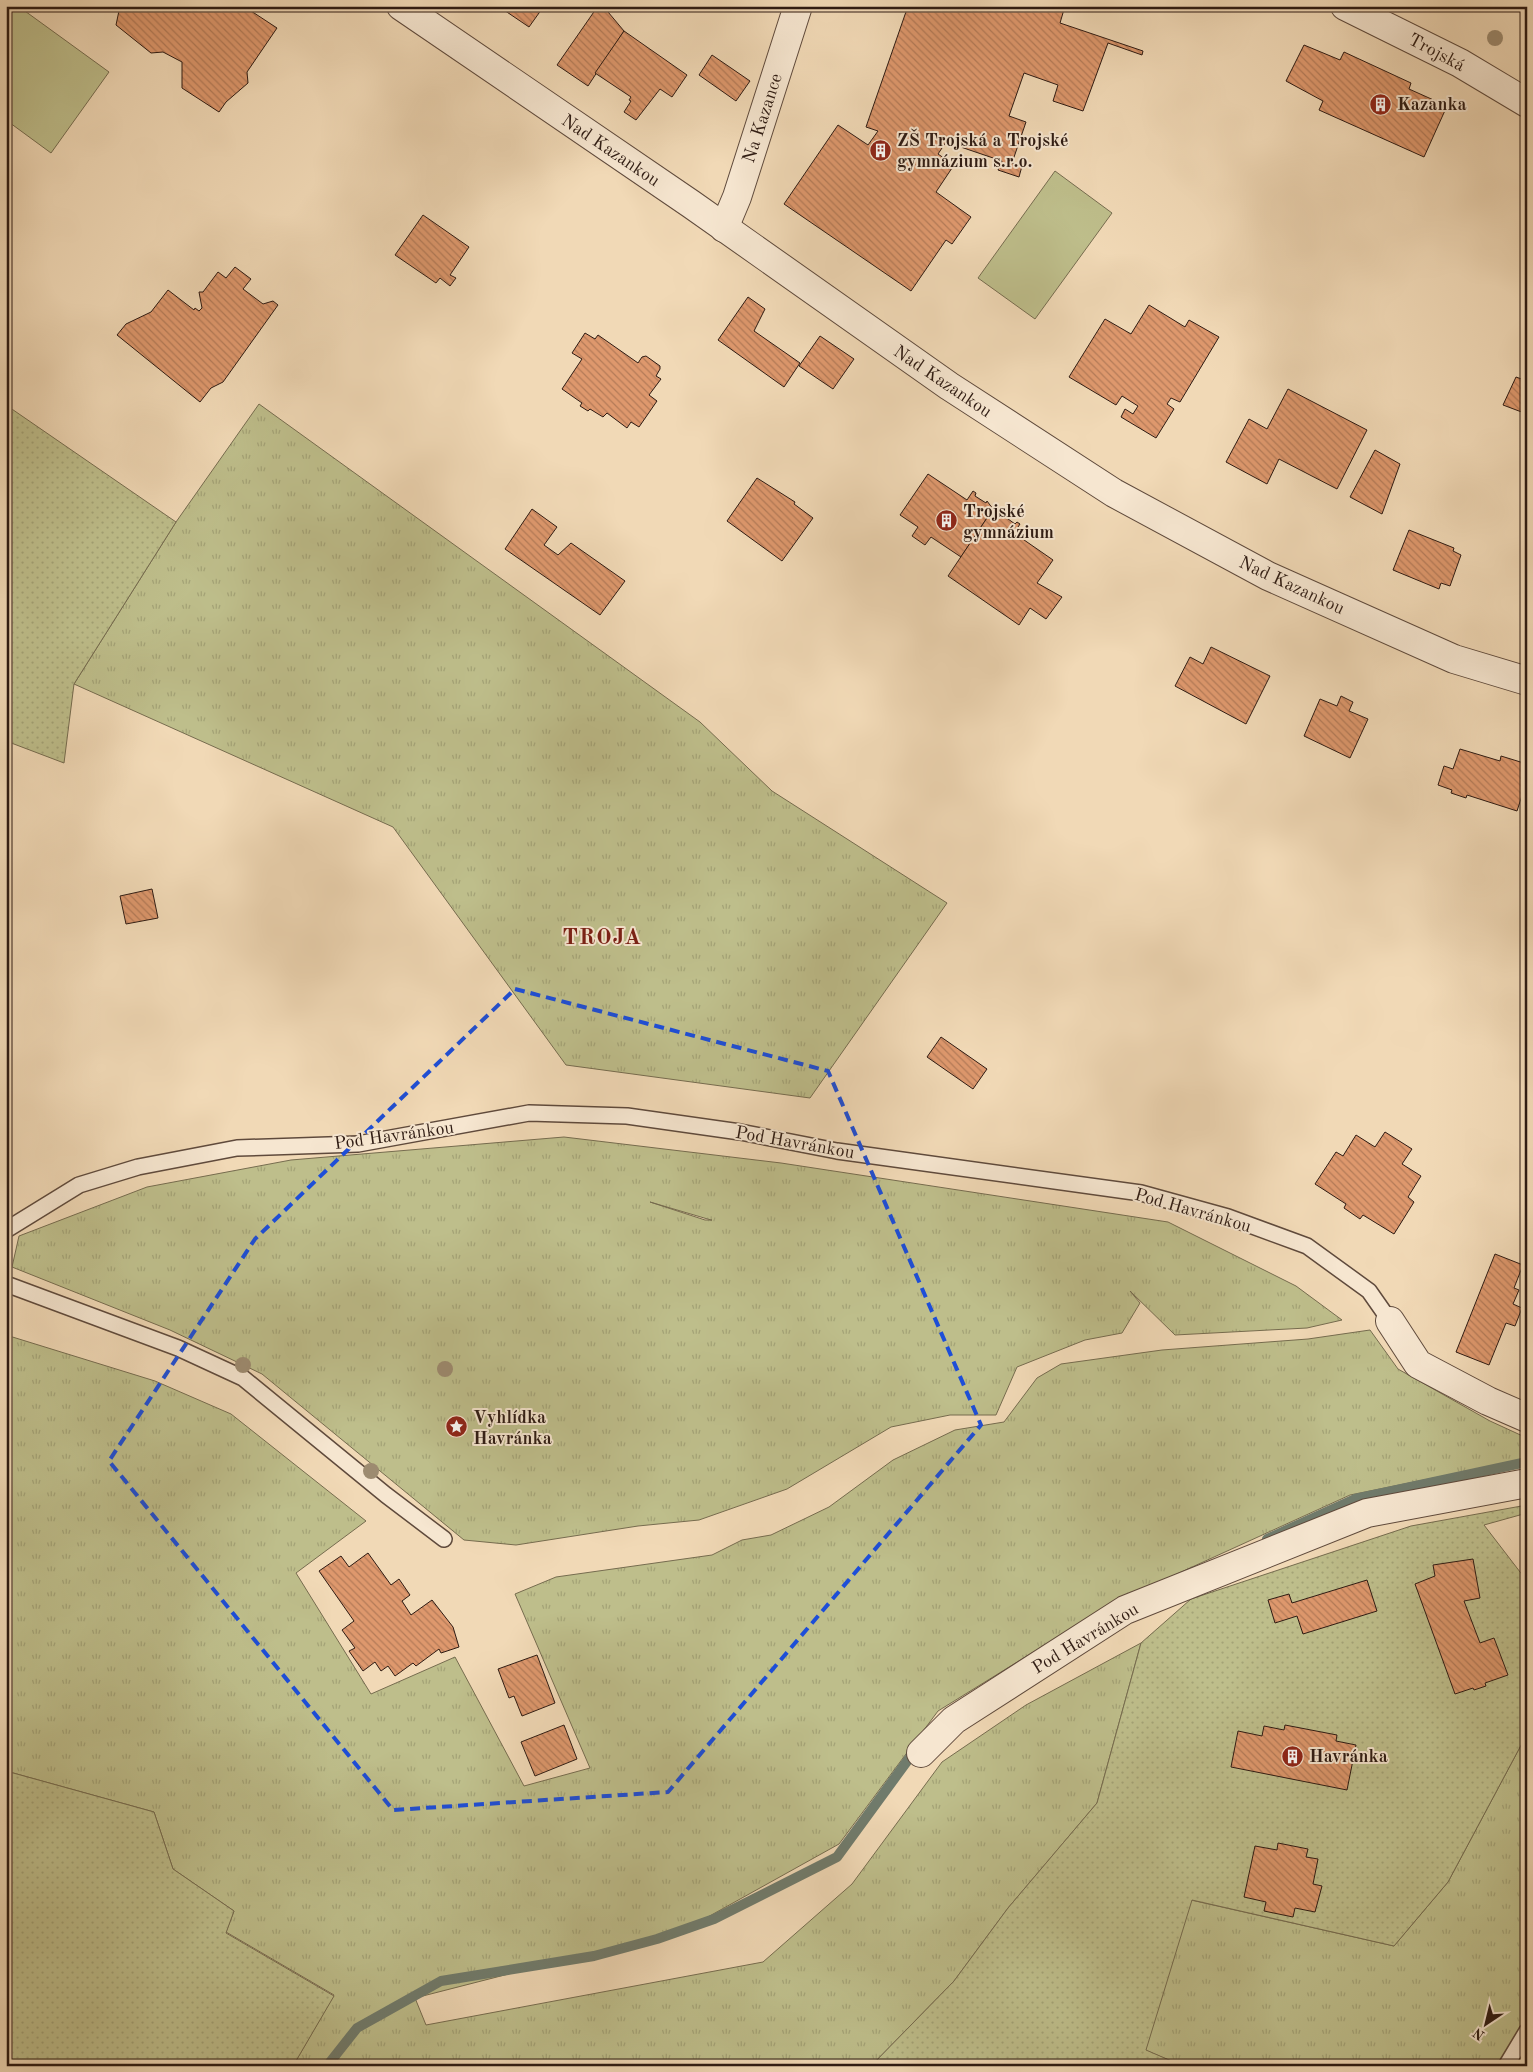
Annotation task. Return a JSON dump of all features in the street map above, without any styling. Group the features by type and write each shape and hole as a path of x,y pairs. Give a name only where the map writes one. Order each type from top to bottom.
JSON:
{"street":[{"name":"Nad Kazankou","path":"401,6 724,228 949,386 1114,493 1268,576 1454,659 1527,681"},
{"name":"Na Kazance","path":"724,228 737,196 798,6"},
{"name":"Trojská","path":"1345,6 1460,63 1527,103"},
{"name":"Pod Havránkou","path":"1390,1321 1418,1364 1488,1401 1527,1418"},
{"name":"Pod Havránkou","path":"921,1753 954,1720 1125,1610 1366,1513 1527,1483"}],"lane":[{"name":"Pod Havránkou","path":"6,1230 79,1185 138,1167 237,1148 358,1144 529,1113 627,1116 740,1132 837,1151 1141,1193 1228,1217 1307,1246 1369,1291 1390,1321"},
{"path":"6,1284 178,1348 243,1378 386,1495 444,1539"},
{"path":"1506,2066 1527,2031"}],"highlighted area":[{"path":"515,989 828,1071 981,1425 668,1792 393,1810 109,1461 255,1239"}],"green space":[{"path":"6,6 18,6 109,72 51,153 6,120"},
{"path":"1055,171 1112,213 1035,319 978,278"},
{"path":"259,404 700,722 772,791 947,903 810,1098 566,1065 393,827 74,684 176,522"},
{"path":"6,405 176,522 74,684 64,763 6,741"},
{"path":"564,1137 781,1163 1168,1222 1296,1286 1342,1320 1307,1328 1175,1335 1130,1291 1140,1303 1122,1333 1085,1340 1017,1367 996,1415 950,1415 891,1427 787,1489 699,1520 638,1526 516,1545 464,1540 262,1374 170,1330 12,1267 19,1236 147,1187 291,1160","holes":["650,1202 711,1220 705,1220"]},
{"path":"1370,1330 1398,1369 1490,1421 1527,1438 1527,1459 1350,1495 1111,1604 938,1711 839,1844 688,1928 415,1998 426,2025 763,1962 852,1884 942,1762 1026,1705 1141,1643 1097,1803 1008,1908 954,1981 871,2066 293,2066 334,1995 226,1932 234,1911 173,1869 154,1812 6,1771 6,1335 155,1381 231,1414 366,1521 296,1573 371,1694 455,1657 524,1786 590,1768 515,1594 556,1577 712,1555 742,1540 771,1535 829,1507 893,1460 955,1430 1004,1422 1037,1378 1061,1364 1162,1350 1308,1339"},
{"path":"1527,1505 1527,1513 1484,1525 1527,1581 1527,1734 1448,1882 1394,1946 1192,1900 1146,2050 1183,2066 871,2066 954,1981 1008,1908 1097,1803 1141,1643 1191,1599 1411,1526"},
{"path":"1527,1734 1527,2066 1183,2066 1145,2050 1191,1900 1394,1946 1448,1882"},
{"path":"6,1771 154,1812 173,1869 234,1911 226,1933 334,1996 293,2066 6,2066"}],"building":[{"path":"120,6 249,6 248,9 277,28 247,72 248,83 226,102 219,112 182,88 182,62 163,52 151,53 116,25"},
{"path":"498,6 544,6 529,27"},
{"path":"598,6 603,6 624,31 588,86 557,65"},
{"name":"ZŠ Trojská a Trojské gymnázium s.r.o.","path":"908,6 1065,6 1060,23 1143,51 1142,55 1108,43 1083,111 1053,101 1058,85 1024,73 1009,116 1026,122 1012,163 1022,166 1019,177 998,170 1002,161 946,142 938,154 954,165 936,192 971,217 952,244 946,240 911,291 784,204 838,125 868,145 878,131 866,127"},
{"path":"624,31 687,75 672,97 660,89 636,120 624,112 631,101 629,100 631,97 595,73"},
{"name":"Kazanka","path":"1304,45 1340,60 1344,52 1411,83 1409,89 1447,106 1424,157 1319,110 1323,101 1286,81"},
{"path":"712,55 750,81 736,101 699,75"},
{"path":"423,215 469,247 450,275 456,278 450,286 440,278 436,283 395,255"},
{"path":"235,267 251,279 243,289 263,304 273,301 278,305 223,382 211,388 200,402 117,335 126,324 151,312 168,290 194,310 195,308 199,311 202,308 199,292 203,292 218,272 226,278"},
{"path":"748,297 765,309 754,331 800,363 784,387 718,340"},
{"path":"1149,305 1185,327 1189,320 1219,337 1180,402 1171,398 1167,404 1174,409 1156,438 1121,417 1125,409 1133,414 1138,406 1122,396 1116,405 1069,377 1105,319 1131,334"},
{"path":"585,333 595,339 598,335 638,363 642,357 646,356 660,366 656,376 661,379 649,395 657,401 639,427 631,422 627,428 607,413 603,417 590,409 588,411 580,406 582,403 562,389 582,359 572,353"},
{"path":"820,336 854,359 833,389 799,366"},
{"path":"1516,377 1527,381 1527,414 1503,405"},
{"path":"1288,389 1367,430 1337,489 1279,459 1267,484 1226,462 1249,419 1267,429"},
{"path":"1375,450 1400,464 1382,514 1350,497"},
{"name":"Trojské gymnázium","path":"928,474 967,500 973,491 976,493 975,496 986,503 987,501 993,509 961,557 931,537 925,545 912,536 918,527 900,515"},
{"path":"757,478 795,502 794,504 813,518 782,561 727,521"},
{"path":"532,509 557,527 544,545 558,555 571,543 625,581 600,615 505,549"},
{"path":"993,509 1006,514 1004,516 1015,524 1017,522 1020,524 1014,533 1053,560 1037,583 1062,597 1046,619 1030,608 1019,625 948,576"},
{"path":"1409,530 1454,548 1453,551 1461,555 1450,586 1441,583 1439,589 1393,570"},
{"path":"1211,647 1270,676 1246,724 1175,686 1190,657 1203,664"},
{"path":"1341,696 1353,702 1349,711 1368,719 1350,758 1304,736 1320,699 1337,706"},
{"path":"1460,749 1500,761 1501,756 1527,764 1527,780 1517,811 1467,795 1466,798 1451,793 1452,790 1438,785 1444,766 1453,769"},
{"path":"152,889 158,918 126,924 120,896"},
{"path":"941,1037 987,1069 973,1089 927,1057"},
{"path":"1385,1132 1412,1149 1402,1164 1421,1176 1408,1197 1414,1202 1394,1234 1363,1215 1360,1219 1344,1208 1346,1204 1315,1184 1336,1152 1343,1156 1356,1135 1375,1147"},
{"path":"1495,1254 1523,1265 1514,1288 1519,1290 1513,1304 1522,1308 1515,1326 1506,1323 1489,1365 1456,1352"},
{"path":"368,1553 391,1585 399,1579 410,1595 402,1601 411,1615 432,1600 453,1627 459,1647 441,1653 439,1649 416,1666 413,1663 395,1676 388,1666 381,1671 375,1662 363,1671 349,1651 355,1648 342,1630 354,1621 319,1571 341,1556 349,1567"},
{"path":"1473,1559 1480,1598 1464,1601 1480,1643 1494,1638 1508,1675 1485,1683 1486,1686 1455,1694 1415,1584 1435,1576 1433,1565"},
{"path":"1367,1580 1377,1611 1303,1634 1297,1616 1275,1623 1268,1600 1289,1594 1292,1603"},
{"path":"537,1655 555,1703 522,1716 514,1696 509,1698 498,1669"},
{"path":"564,1725 577,1759 535,1776 521,1742"},
{"name":"Havránka","path":"1285,1725 1337,1735 1336,1741 1356,1745 1347,1790 1231,1767 1238,1731 1262,1736 1264,1726 1284,1730"},
{"path":"1278,1843 1308,1849 1306,1857 1318,1859 1313,1884 1322,1886 1315,1912 1295,1908 1293,1917 1264,1911 1266,1902 1244,1897 1255,1846 1277,1850"}],"waterway":[{"path":"1267,1539 1355,1499 1527,1462"},
{"path":"327,2066 357,2028 441,1981 594,1956 657,1939 714,1919 837,1857 916,1749"}],"place":[{"name":"Kazanka","path":"1381,104"},
{"name":"ZŠ Trojská a Trojské gymnázium s.r.o.","path":"881,150"},
{"name":"Trojské gymnázium","path":"947,521"},
{"name":"Vyhlídka Havránka","path":"457,1427"},
{"name":"Havránka","path":"1293,1756"}],"district":[{"name":"TROJA","path":"602,936"}]}
